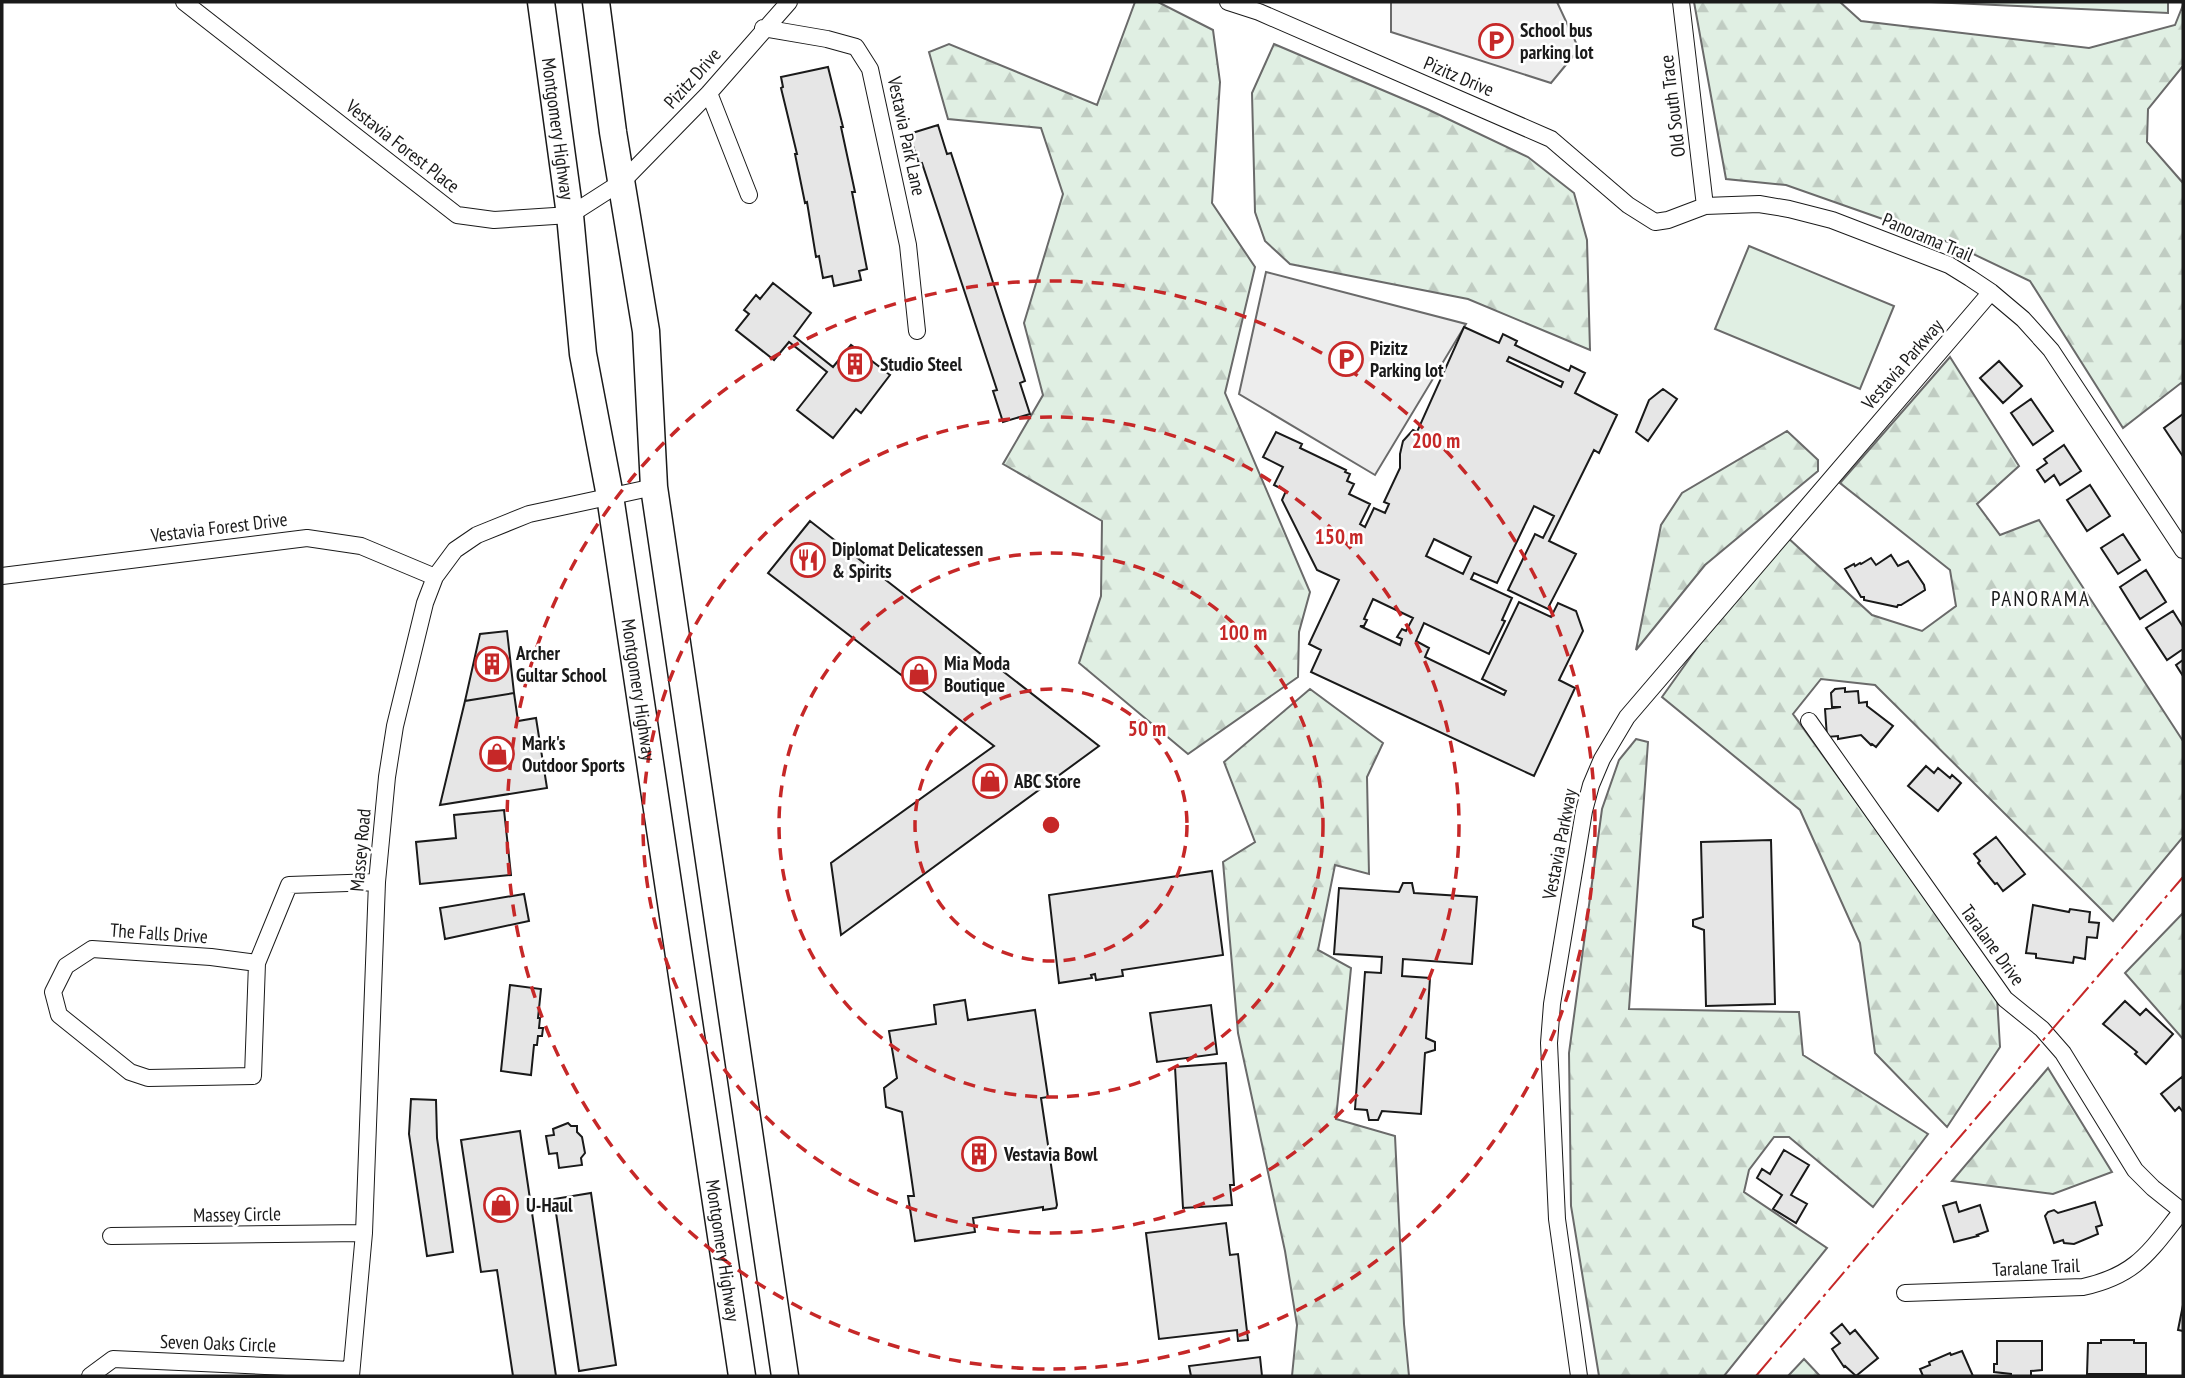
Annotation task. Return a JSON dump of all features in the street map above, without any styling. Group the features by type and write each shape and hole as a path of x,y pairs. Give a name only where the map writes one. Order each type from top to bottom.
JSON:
{"main road":[{"name":"Montgomery Highway","path":"541,2 570,215 583,354 610,496 742,1376"},
{"path":"596,2 613,132 646,331 654,487 785,1376"}],"street":[{"name":"Vestavia Forest Place","path":"184,2 457,215 494,220 570,215 623,181"},
{"name":"Pizitz Drive","path":"623,181 709,93 763,28 789,2"},
{"name":"Pizitz Drive","path":"1228,2 1261,7 1551,139 1628,205 1655,222"},
{"name":"Old South Trace","path":"1681,2 1705,206"},
{"name":"Vestavia Park Lane","path":"763,28 856,47 870,69 908,245 917,331"},
{"path":"709,93 749,195"},
{"name":"Panorama Trail","path":"1655,222 1705,206 1759,204 1832,220 1949,265 1992,292 2023,319 2051,350 2183,550"},
{"name":"Vestavia Parkway","path":"1579,1376 1557,1219 1549,1043 1552,1004 1570,889 1591,785 1614,737 1627,717 1992,292"},
{"name":"Massey Road","path":"351,1373 364,1233 377,882 387,777 395,726 425,603 435,577 455,550 477,535 529,514 654,487"},
{"name":"Vestavia Forest Drive","path":"2,576 307,538 361,546 435,577"},
{"name":"Taralane Drive","path":"1809,721 2005,999 2042,1029 2063,1053 2135,1170 2183,1211"},
{"name":"The Falls Drive","path":"257,963 92,949 66,966 53,992 59,1015 130,1072 148,1079 253,1076 257,963 289,885 377,882"},
{"name":"Taralane Trail","path":"1905,1293 2083,1287 2103,1282 2130,1270 2148,1254 2183,1211"},
{"name":"Massey Circle","path":"111,1236 364,1233"},
{"name":"Seven Oaks Circle","path":"90,1376 113,1359 351,1373"}],"green space":[{"path":"1135,2 1158,2 1213,30 1220,82 1212,203 1255,267 1225,393 1310,592 1299,632 1298,677 1188,754 1079,663 1101,596 1102,521 1003,464 1043,395 1024,323 1063,194 1041,128 948,119 929,52 949,44 1097,105"},
{"path":"1694,2 1840,2 1861,21 2089,48 2175,25 2183,5 2183,66 2148,109 2147,142 2183,183 2183,385 2181,383 2123,428 2030,281 1948,242 1786,185 1726,179"},
{"path":"1930,2 2168,2 2168,13"},
{"path":"1274,44 1427,109 1528,157 1574,193 1587,240 1590,350 1468,299 1290,264 1265,241 1255,212 1252,93"},
{"path":"1749,246 1894,306 1860,389 1715,329"},
{"path":"1950,357 2019,466 1977,504 2000,535 2039,520 2183,741 2183,837 2113,921 1875,685 1821,679 1793,714 1997,997 2000,1047 1947,1127 1875,1053 1860,943 1800,810 1662,697 1707,634 1787,537 1872,615 1922,631 1956,606 1950,570 1840,483"},
{"path":"1787,431 1818,460 1818,471 1705,565 1636,650 1661,525 1682,493"},
{"path":"1310,689 1383,743 1367,777 1369,874 1335,865 1318,950 1351,968 1336,1119 1395,1136 1409,1376 1292,1376 1297,1325 1285,1251 1238,1033 1223,862 1255,842 1224,762"},
{"path":"1636,739 1648,742 1629,1009 1799,1012 1803,1055 1928,1134 1873,1207 1789,1137 1774,1137 1749,1170 1744,1192 1827,1248 1724,1376 1599,1376 1571,1206 1569,1053 1602,809 1619,760"},
{"path":"2183,913 2183,1039 2125,973"},
{"path":"2048,1068 2112,1172 2053,1194 1952,1181"},
{"path":"1804,1359 1820,1376 1788,1376"}],"shaded area":[{"name":"School bus parking lot","path":"1391,2 1557,2 1579,49 1551,83 1391,32"},
{"name":"Pizitz Parking lot","path":"1266,272 1466,324 1375,475 1239,394"}],"building":[{"path":"828,67 843,127 867,269 859,271 861,280 834,286 832,276 823,278 819,256 816,257 807,202 805,203 797,154 781,88 781,77"},
{"path":"938,125 947,154 951,153 1025,381 1020,383 1030,414 1003,422 993,391 997,390 922,163 919,164 909,134"},
{"name":"Studio Steel","path":"773,283 811,313 794,336 833,367 851,345 890,375 861,413 856,409 833,438 797,410 827,372 789,342 774,360 736,330 749,314 744,310 756,295 760,299"},
{"path":"1464,327 1499,343 1503,334 1517,341 1515,345 1569,371 1571,366 1585,373 1575,393 1617,415 1599,453 1594,450 1549,541 1576,554 1549,606 1550,610 1508,590 1535,534 1543,538 1554,516 1534,506 1497,583 1474,573 1471,579 1512,598 1502,620 1505,621 1489,654 1424,623 1416,641 1429,648 1425,657 1504,695 1506,691 1482,679 1519,602 1551,617 1558,603 1576,611 1583,631 1559,680 1575,688 1534,776 1311,672 1321,650 1309,644 1339,580 1317,570 1282,500 1286,491 1274,485 1283,467 1263,457 1276,432 1302,444 1300,448 1346,470 1345,472 1350,474 1347,481 1354,484 1349,494 1370,504 1360,524 1365,527 1374,508 1385,513 1389,504 1384,502 1400,468 1403,441 1413,430 1417,432","holes":["1509,357 1563,382 1561,387 1507,361","1434,539 1471,557 1463,574 1426,556","1373,599 1413,618 1406,631 1402,629 1397,637 1402,639 1400,645 1360,626 1364,626 1367,620 1364,619"]},
{"path":"1999,361 2022,386 2003,403 1980,378"},
{"path":"1663,389 1677,399 1648,441 1636,432 1649,400"},
{"path":"2031,399 2053,431 2033,445 2011,413"},
{"path":"2183,414 2183,454 2182,455 2164,428"},
{"path":"2064,445 2081,471 2060,485 2054,475 2045,482 2037,470 2047,463 2044,459"},
{"path":"2090,485 2110,516 2087,531 2067,500"},
{"path":"810,521 1099,746 841,935 831,863 994,746 768,573"},
{"path":"2123,534 2140,560 2118,574 2101,548"},
{"path":"1891,555 1898,566 1908,561 1925,590 1897,607 1864,600 1845,569 1871,558 1876,565"},
{"path":"2146,570 2166,602 2140,619 2120,587"},
{"path":"2173,611 2183,627 2183,649 2167,660 2146,628"},
{"name":"Archer Gultar School","path":"507,631 514,693 465,701 480,634"},
{"path":"2183,660 2183,676 2176,665"},
{"path":"1845,688 1845,692 1858,691 1859,703 1867,702 1867,706 1893,726 1876,747 1861,735 1838,739 1838,736 1827,737 1825,709 1841,707 1832,707 1831,693 1835,689"},
{"name":"Mark's Outdoor Sports","path":"514,693 518,721 536,718 547,788 440,805 465,701"},
{"path":"1926,766 1934,773 1938,768 1961,783 1938,811 1908,786"},
{"path":"504,810 511,875 420,884 416,842 456,838 454,815"},
{"path":"1996,837 2025,874 2003,891 1978,863 1980,861 1974,854"},
{"path":"1771,840 1775,1004 1706,1006 1704,930 1693,926 1693,920 1703,917 1701,842"},
{"path":"1212,871 1223,955 1122,970 1123,976 1096,980 1095,974 1091,975 1092,978 1059,983 1049,895"},
{"path":"1403,883 1412,883 1414,893 1477,897 1472,964 1403,959 1402,976 1430,978 1426,1038 1435,1042 1435,1050 1425,1053 1421,1114 1382,1111 1378,1120 1369,1120 1367,1110 1355,1109 1365,972 1381,973 1382,957 1334,954 1339,888 1399,892"},
{"path":"524,894 529,921 445,939 440,908"},
{"path":"2033,905 2069,912 2070,909 2090,912 2089,922 2099,923 2097,938 2087,937 2085,959 2074,957 2073,963 2036,958 2036,954 2026,953"},
{"path":"510,985 541,989 538,1018 539,1028 543,1028 542,1036 538,1036 537,1045 534,1045 531,1075 501,1071"},
{"name":"Vestavia Bowl","path":"965,1000 968,1020 1035,1010 1048,1097 1041,1098 1057,1205 1056,1208 1043,1210 1043,1207 973,1218 975,1232 915,1241 908,1196 914,1196 902,1112 886,1107 884,1088 897,1078 889,1031 936,1024 934,1005"},
{"path":"2125,1001 2140,1015 2146,1009 2173,1034 2146,1064 2135,1054 2137,1052 2103,1024"},
{"path":"1211,1005 1217,1054 1157,1062 1150,1013"},
{"path":"1226,1063 1234,1185 1230,1185 1232,1205 1183,1208 1175,1067"},
{"path":"2183,1076 2183,1112 2179,1107 2175,1111 2161,1094"},
{"path":"411,1099 436,1100 437,1138 453,1252 427,1256 409,1134"},
{"name":"U-Haul","path":"568,1123 577,1126 585,1153 581,1158 582,1165 559,1168 557,1153 549,1154 546,1136 554,1135 553,1129"},
{"name":"U-Haul","path":"520,1131 556,1376 513,1376 497,1270 481,1272 461,1140"},
{"path":"1784,1150 1809,1165 1791,1195 1807,1204 1796,1223 1773,1209 1782,1195 1757,1178 1762,1169 1770,1174"},
{"name":"U-Haul","path":"591,1193 616,1365 579,1371 554,1199"},
{"path":"1956,1202 1959,1212 1980,1205 1988,1231 1954,1242 1943,1206"},
{"path":"2095,1202 2102,1225 2096,1227 2098,1234 2074,1244 2064,1243 2063,1240 2054,1243 2045,1216 2048,1212 2054,1210 2058,1213"},
{"path":"1226,1223 1230,1255 1238,1254 1248,1340 1238,1341 1237,1330 1159,1339 1146,1233"},
{"path":"2183,1305 2183,1331 2178,1330"},
{"path":"1842,1324 1850,1334 1855,1330 1878,1358 1856,1376 1844,1367 1832,1349 1840,1343 1831,1333"},
{"path":"2101,1340 2134,1340 2134,1343 2146,1343 2146,1374 2087,1374 2088,1343 2101,1343"},
{"path":"1997,1341 2042,1341 2042,1370 2031,1371 2031,1376 2011,1376 1994,1372 1994,1364 1997,1364"},
{"path":"1962,1351 1973,1376 1923,1376 1920,1369 1930,1365 1929,1362"},
{"path":"1260,1357 1262,1376 1191,1376 1189,1366"}],"power":[{"path":"1756,1376 2183,877"}],"place":[{"name":"School bus parking lot","path":"1496,41"},
{"name":"Pizitz Parking lot","path":"1346,359"},
{"name":"Studio Steel","path":"855,364"},
{"name":"Diplomat Delicatessen & Spirits","path":"808,560"},
{"name":"Archer Gultar School","path":"492,664"},
{"name":"Mia Moda Boutique","path":"919,674"},
{"name":"Mark's Outdoor Sports","path":"497,754"},
{"name":"ABC Store","path":"990,781"},
{"name":"Vestavia Bowl","path":"979,1154"},
{"name":"U-Haul","path":"501,1205"}],"district":[{"name":"PANORAMA","path":"2041,599"}]}
